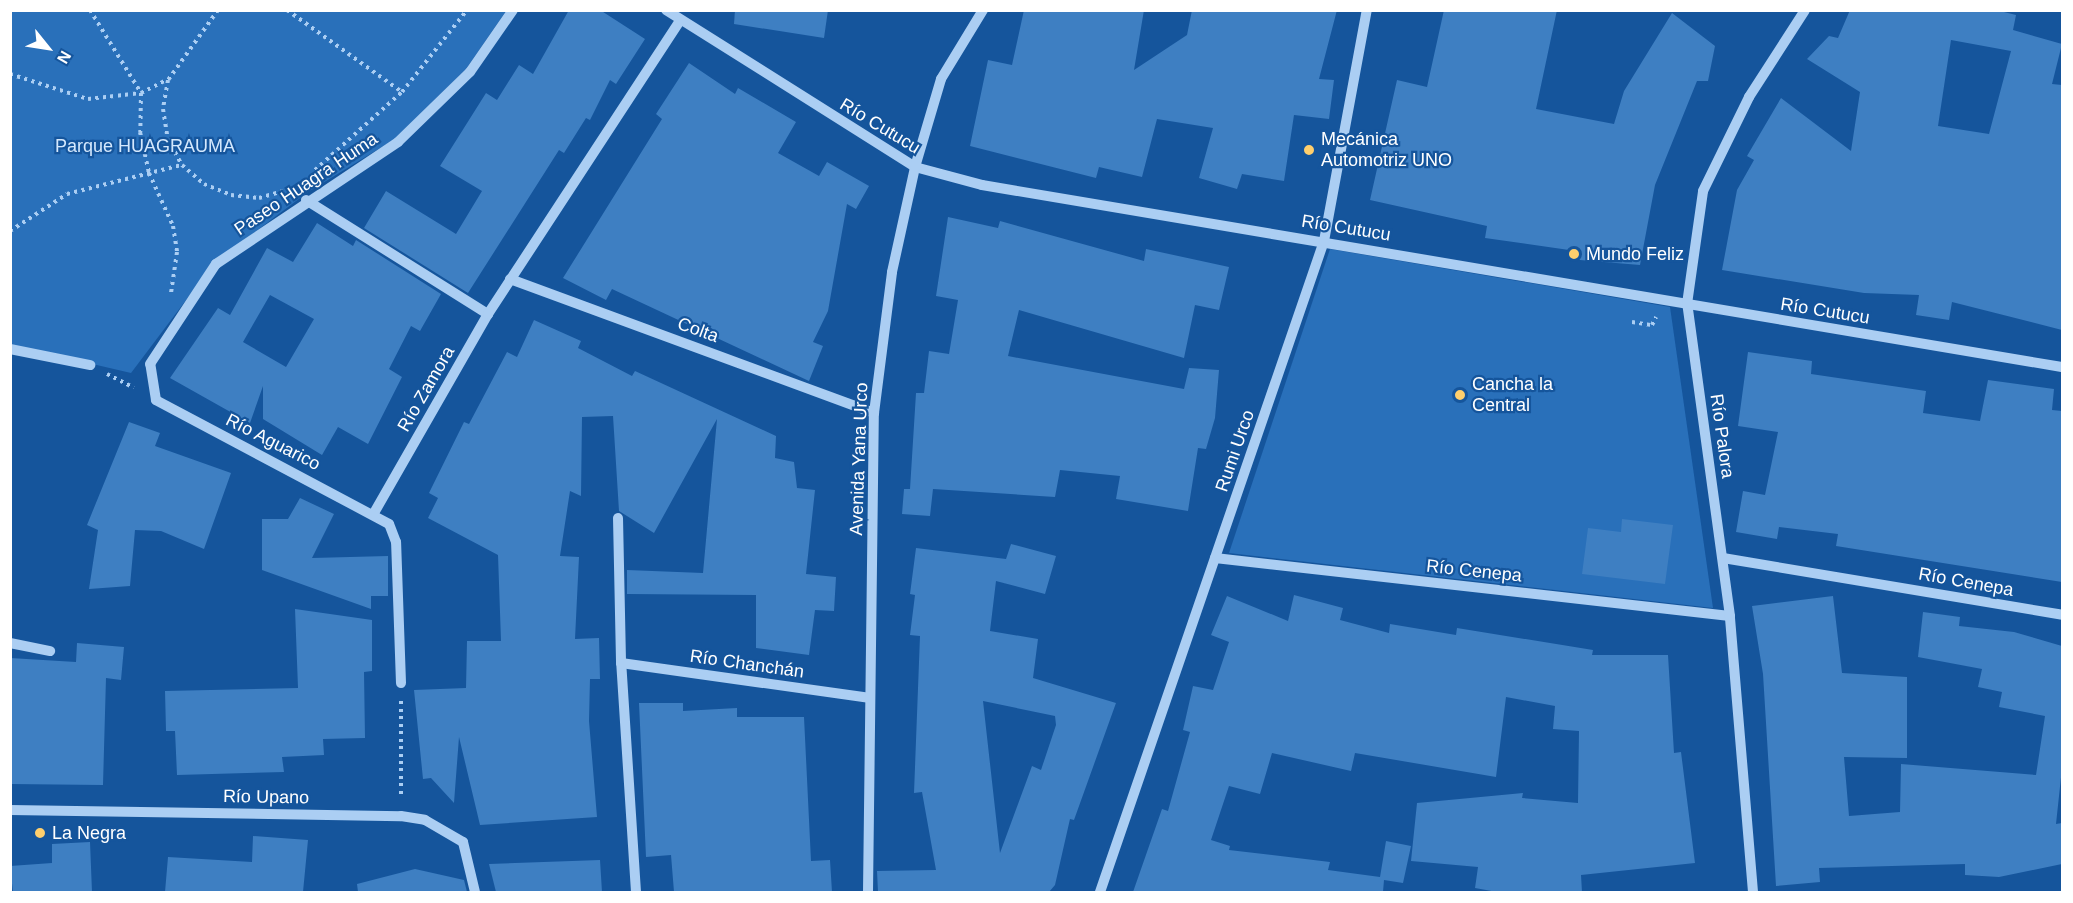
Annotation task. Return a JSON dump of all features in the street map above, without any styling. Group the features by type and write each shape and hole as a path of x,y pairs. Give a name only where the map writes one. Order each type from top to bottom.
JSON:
{"street":[{"name":"Paseo Huagra Huma","path":"156,400 150,364 216,264 306,200 398,142 470,72 513,10"},
{"name":"Río Cutucu","path":"666,10 679,22 915,167 982,185 2062,367"},
{"name":"Avenida Yana Urco","path":"868,892 874,413 892,272 915,167 941,79 983,10"},
{"name":"Rumi Urco","path":"1100,892 1324,241 1367,10"},
{"name":"Río Palora","path":"1753,892 1730,616 1687,304 1703,191 1749,97 1806,10"},
{"name":"Río Zamora","path":"374,513 488,314 679,22"},
{"path":"306,200 488,314"},
{"name":"Colta","path":"510,279 874,413"},
{"path":"10,349 90,365"},
{"name":"Río Aguarico","path":"156,400 374,513"},
{"path":"374,513 388,524 396,542 401,683"},
{"path":"618,518 621,663 636,892"},
{"name":"Río Cenepa","path":"1215,558 1730,616"},
{"name":"Río Cenepa","path":"1723,558 2062,615"},
{"path":"10,642 51,651"},
{"name":"Río Chanchán","path":"621,663 869,698"},
{"name":"Río Upano","path":"10,810 401,816 425,820 463,842 475,892"}],"path":[{"path":"90,10 141,93 140,132 149,172 173,226 177,252 171,306"},
{"path":"218,10 168,80 163,110 168,139 182,165 204,184 231,195 259,198 294,185"},
{"path":"287,10 402,92"},
{"path":"310,175 402,92 467,10"},
{"path":"10,74 88,99 141,93 168,80"},
{"path":"10,231 67,194 182,165"},
{"path":"90,365 156,400"},
{"path":"401,683 401,816"}],"green space":[{"name":"Parque HUAGRAUMA","path":"11,11 506,11 466,69 395,139 308,192 214,263 131,373 11,345"},
{"path":"1330,249 1670,307 1713,608 1229,553"}],"building":[{"path":"569,10 600,10 645,39 616,84 610,80 590,120 586,118 564,153 559,150 468,293 364,228 386,191 456,234 482,191 440,166 486,93 497,100 519,65 533,74"},
{"path":"735,10 828,10 824,38 734,24"},
{"path":"1024,10 1144,10 1134,70 1187,35 1192,10 1337,10 1319,79 1334,80 1329,119 1294,115 1284,181 1242,174 1237,189 1199,178 1213,128 1157,119 1142,177 1099,167 1096,178 970,146 988,60 1012,65"},
{"path":"1444,10 1557,10 1536,109 1614,124 1624,91 1672,13 1715,46 1708,81 1697,81 1655,185 1640,265 1568,259 1569,250 1485,238 1487,226 1370,200 1397,80 1427,87"},
{"path":"1850,10 1996,10 2016,15 2013,30 2062,44 2052,84 2062,85 2062,330 1952,302 1949,320 1916,315 1919,295 1864,293 1722,270 1737,190 1754,160 1747,156 1781,98 1851,151 1860,92 1807,59 1829,36 1838,38","holes":["1951,40 2011,51 1989,134 1938,126"]},
{"path":"689,63 735,94 738,88 796,122 778,153 819,176 827,162 869,186 856,209 847,204 828,311 813,342 823,346 809,381 612,289 606,300 563,278 662,119 656,114"},
{"path":"948,217 998,228 1000,221 1144,261 1146,249 1229,267 1219,310 1195,305 1184,358 1019,310 1008,356 1184,389 1189,368 1219,370 1215,418 1206,449 1198,448 1188,511 1116,499 1120,476 1060,470 1055,497 933,489 930,516 902,514 904,489 910,489 916,393 924,393 929,351 949,354 958,300 936,296"},
{"path":"317,223 353,246 356,240 441,294 420,331 411,326 389,369 402,377 368,444 338,427 322,455 263,419 263,386 250,423 170,378 218,308 230,315 267,248 293,262","holes":["270,295 314,319 286,367 243,342"]},
{"path":"534,320 581,341 578,348 632,376 635,371 776,436 775,458 794,462 797,488 815,490 806,574 836,577 834,611 815,610 809,655 756,648 756,595 627,594 627,570 703,573 717,419 654,533 619,511 613,416 582,417 581,496 570,491 560,556 579,557 575,639 599,638 600,679 590,679 589,721 597,817 480,825 459,737 454,803 431,778 423,779 414,690 466,688 467,641 501,641 498,555 428,518 438,498 429,493 464,422 469,424 507,352 517,357"},
{"path":"1748,352 1812,361 1811,374 1926,391 1923,413 1980,421 1988,380 2054,389 2052,410 2062,411 2062,582 1836,546 1838,534 1779,527 1777,539 1736,532 1743,491 1765,495 1778,432 1738,426"},
{"path":"129,422 160,433 155,446 231,473 204,549 161,531 135,530 130,586 89,589 98,530 87,525"},
{"path":"300,498 334,514 312,558 388,556 388,596 371,596 371,609 262,570 262,519 288,519"},
{"path":"1622,519 1673,525 1665,584 1582,574 1588,528 1621,532"},
{"path":"1011,544 1056,556 1045,594 996,581 990,631 1038,639 1033,678 1116,703 1074,820 1070,819 1055,885 1049,892 878,892 877,871 936,870 922,792 914,793 920,636 910,635 915,595 910,594 916,548 1006,559","holes":["983,701 1055,716 1056,725 1041,770 1032,766 1000,853"]},
{"path":"1294,595 1343,608 1340,620 1389,633 1390,624 1456,635 1457,628 1593,650 1592,655 1668,655 1674,753 1681,752 1695,863 1581,875 1582,892 1497,892 1475,888 1478,867 1411,861 1417,803 1523,793 1522,798 1578,803 1579,731 1553,729 1555,706 1506,697 1496,777 1355,753 1351,771 1272,753 1260,794 1229,786 1211,840 1230,846 1229,850 1330,862 1328,870 1380,877 1386,841 1411,846 1403,883 1384,880 1383,892 1133,892 1162,809 1168,811 1190,732 1183,730 1193,686 1213,690 1229,642 1211,635 1227,596 1288,621"},
{"path":"1833,596 1842,673 1907,677 1907,758 1844,757 1849,816 1900,812 1901,764 2036,775 2045,716 1999,707 2002,692 1978,687 1982,669 1918,657 1923,612 1960,617 1959,626 2014,632 2062,646 2062,768 2056,824 2062,823 2062,864 1999,877 1965,875 1965,864 1819,868 1820,882 1776,886 1763,674 1752,606"},
{"path":"295,609 372,620 372,671 364,672 365,738 323,739 324,755 282,757 284,772 177,775 175,731 166,731 165,691 298,688"},
{"path":"77,643 124,647 121,680 106,678 103,785 10,784 10,658 76,662"},
{"path":"639,703 683,703 683,711 737,708 737,717 804,717 811,861 830,860 832,892 674,892 671,855 646,857"},
{"path":"253,836 308,840 303,892 165,892 168,857 252,862"},
{"path":"90,842 92,892 13,892 10,866 52,863 52,844"},
{"path":"600,860 602,892 496,892 489,864"},
{"path":"415,869 464,880 467,892 358,892 357,884"}],"place":[{"name":"Mecánica Automotriz UNO","path":"1309,150"},
{"name":"Mundo Feliz","path":"1574,254"},
{"name":"Cancha la Central","path":"1460,395"},
{"name":"La Negra","path":"40,833"}]}
